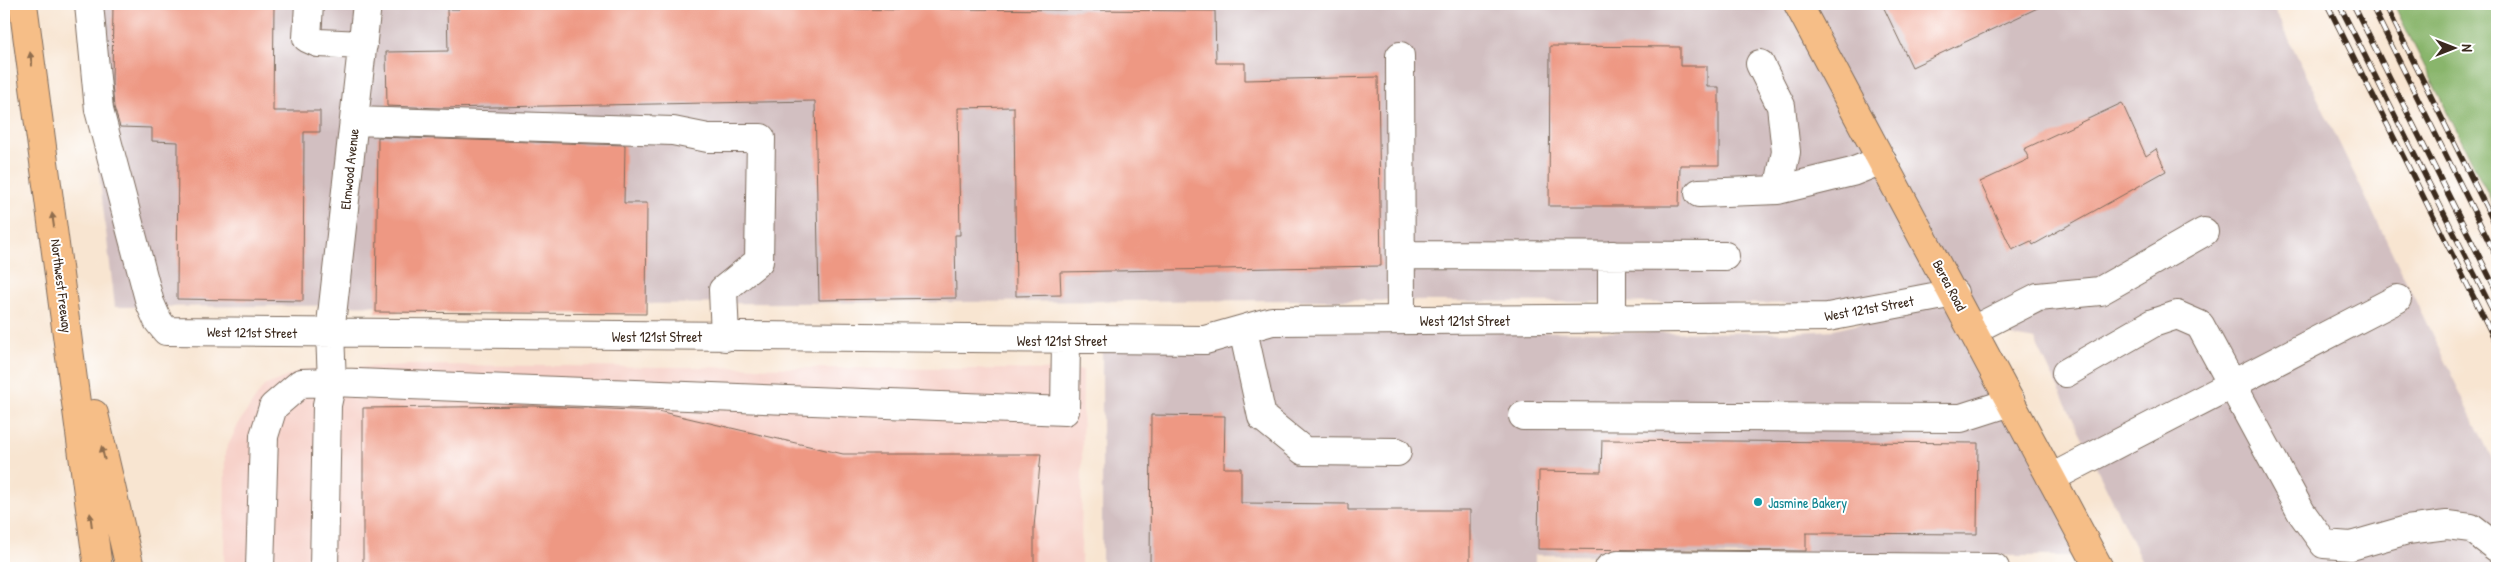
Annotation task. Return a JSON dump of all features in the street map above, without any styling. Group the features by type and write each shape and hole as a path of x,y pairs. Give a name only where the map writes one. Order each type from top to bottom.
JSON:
{"main road":[{"name":"Northwest Freeway","path":"23,4 60,268 98,568"},
{"name":"Berea Road","path":"1798,4 1954,293 2099,568"},
{"path":"60,268 130,568"}],"street":[{"name":"West 121st Street","path":"89,4 99,110 150,303 166,331 330,334 1205,340 1272,321 1828,317 1954,293"},
{"path":"309,4 307,38 318,43 363,45"},
{"name":"Elmwood Avenue","path":"324,568 327,405 332,382 330,334 367,4"},
{"path":"1400,56 1401,320"},
{"path":"1760,64 1781,106 1786,152 1778,190"},
{"path":"354,121 672,132 708,138 761,138 759,261 723,290 725,337"},
{"path":"1699,193 1778,190 1852,172 1882,160"},
{"path":"1973,330 2038,296 2100,292 2204,232"},
{"path":"1401,255 1725,256"},
{"path":"1612,255 1612,319"},
{"path":"2051,478 2397,299"},
{"path":"2066,373 2153,323 2178,315 2200,324 2301,512 2324,544 2351,546 2407,530 2447,525 2471,528 2495,544 2497,548"},
{"path":"1243,330 1262,416 1304,451 1397,452"},
{"path":"260,568 264,436 273,407 301,383 332,382 1065,412 1066,340"},
{"path":"1522,416 1960,418 2011,402"},
{"path":"1609,568 1618,565 1637,565 1995,568"}],"shaded area":[{"path":"79,4 2272,4 2497,469 2497,568 2145,568 2035,340 1968,328 2087,556 1535,555 1535,568 1102,568 1102,348 1276,330 1782,333 1834,330 1892,316 1824,304 1302,300 115,307"},
{"path":"410,365 1083,370 1081,568 224,568 225,452 240,421 264,386 303,370"}],"green space":[{"path":"2394,4 2497,4 2497,212 2399,15"}],"building":[{"path":"113,4 274,4 273,111 320,111 320,132 304,132 303,301 177,299 178,142 152,141 152,128 120,127 114,107 112,84"},
{"path":"459,4 770,4 770,7 899,10 899,4 950,4 951,9 1215,11 1216,63 1245,63 1245,80 1378,77 1381,266 1060,272 1061,295 1016,296 1014,107 958,108 960,235 955,235 956,298 819,300 815,101 440,108 387,106 386,52 448,51 447,9 459,9"},
{"path":"1882,4 2046,4 1912,67"},
{"path":"1550,46 1680,47 1680,66 1707,66 1707,87 1719,87 1719,165 1680,165 1679,206 1549,206"},
{"path":"2122,103 2146,156 2156,149 2166,171 2033,245 2031,241 2012,250 1980,182 2029,159 2024,149"},
{"path":"378,137 625,145 624,203 647,203 646,314 376,312"},
{"path":"533,406 658,411 843,454 1041,454 1034,527 1034,568 363,568 363,408"},
{"path":"1151,415 1225,416 1224,468 1241,468 1241,503 1348,504 1348,510 1470,510 1470,565 1417,565 1417,568 1150,568"},
{"name":"Jasmine Bakery","path":"1602,440 1978,443 1977,534 1806,533 1806,551 1538,549 1539,471 1601,472"}],"railway":[{"path":"2327,4 2497,344"},
{"path":"2339,4 2497,319"},
{"path":"2353,4 2497,292"},
{"path":"2371,4 2497,258"},
{"path":"2385,4 2497,229"}],"place":[{"name":"Jasmine Bakery","path":"1758,502"}]}
